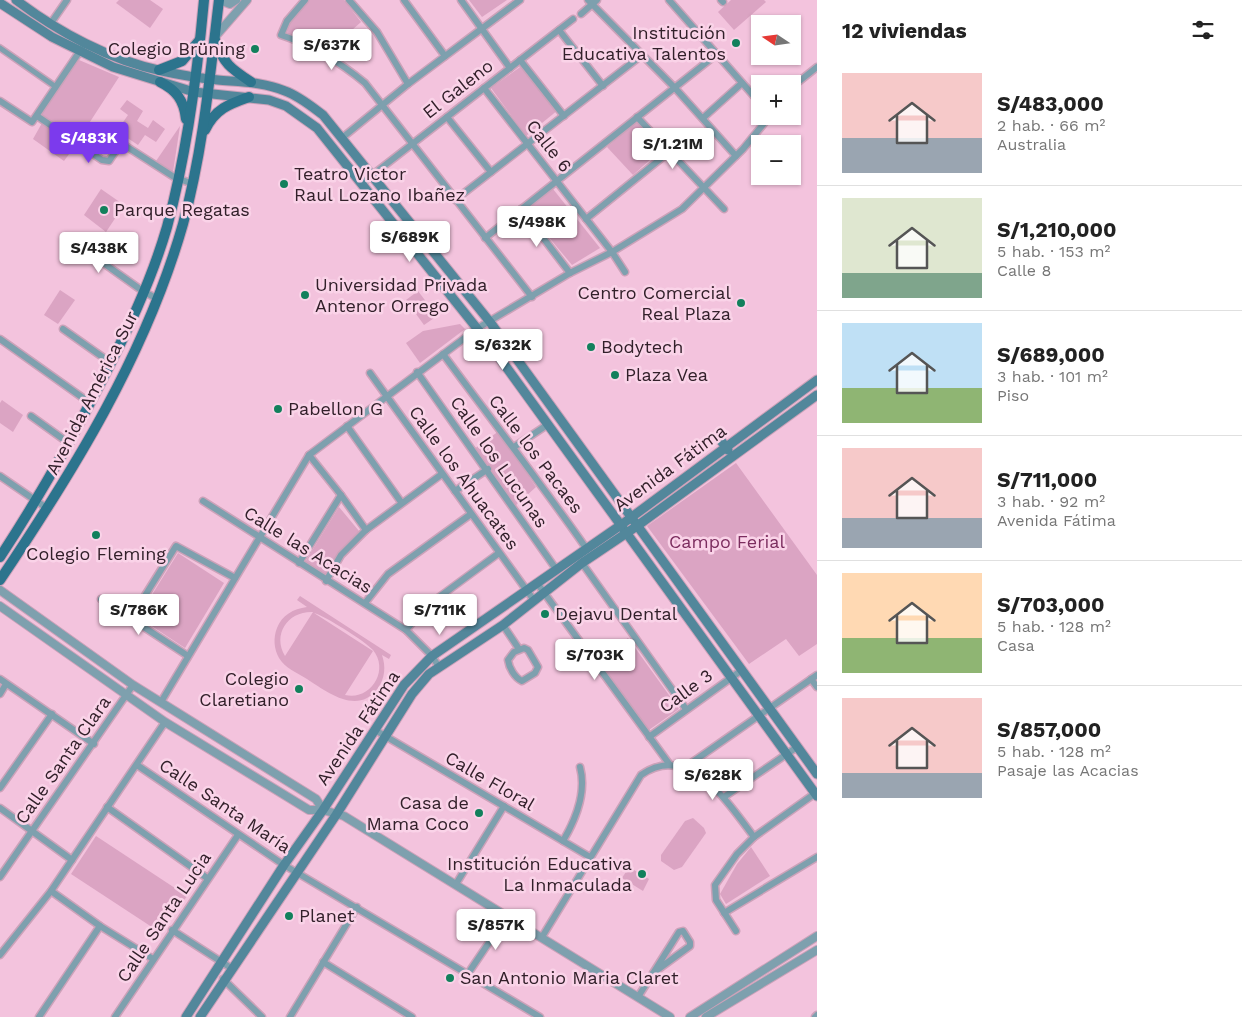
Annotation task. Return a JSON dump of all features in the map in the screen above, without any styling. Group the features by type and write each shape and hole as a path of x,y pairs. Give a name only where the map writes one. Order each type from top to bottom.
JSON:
{"main road":[{"path":"16,0 86,43 160,70 210,79 251,82 286,91 306,102 323,116 372,174 490,322 817,774"},
{"name":"Avenida América Sur","path":"0,558 37,501 70,444 144,292 166,229 179,180 194,92 204,0"},
{"name":"Avenida América Sur","path":"0,580 75,465 132,359 158,299 174,256 193,184 208,94 220,0"},
{"path":"0,3 52,37 113,67 194,92 250,96 286,106 317,128 478,328 758,716 817,794"},
{"path":"214,38 223,60 231,69 251,82"},
{"path":"160,70 182,61 200,40"},
{"path":"160,82 177,92 186,111 188,133"},
{"path":"250,96 251,82"},
{"path":"201,140 215,113 227,105 250,96"},
{"path":"491,346 496,347 506,360 516,358"},
{"path":"515,380 518,373 527,374"},
{"name":"Avenida Fátima","path":"200,1017 296,871 336,815 412,694 429,674 503,625 623,529 630,518 817,380"},
{"name":"Avenida Fátima","path":"186,1017 284,865 323,810 404,685 432,656 586,548 623,529 637,526 817,395"},
{"path":"719,438 732,457"},
{"path":"598,494 608,493 609,488"}],"street":[{"path":"51,23 67,0"},
{"path":"220,0 230,4 236,0"},
{"path":"214,38 247,0"},
{"path":"304,0 287,21 281,34 282,36 346,67 365,83 532,297"},
{"path":"349,0 377,32 408,84"},
{"path":"404,0 445,56"},
{"path":"461,0 510,68"},
{"path":"342,138 408,84 520,0"},
{"path":"669,0 751,94"},
{"path":"581,14 593,1 703,118 736,156"},
{"name":"El Galeno","path":"362,183 573,19"},
{"path":"559,30 604,86"},
{"path":"0,101 32,122 86,43"},
{"path":"0,48 56,87"},
{"path":"485,238 717,54"},
{"path":"455,200 642,55"},
{"path":"520,60 564,116"},
{"path":"801,80 817,67"},
{"path":"703,118 742,83"},
{"name":"Calle 6","path":"484,88 612,252 625,272"},
{"path":"37,116 102,160 109,161 121,143 179,180 193,184"},
{"path":"447,117 491,172"},
{"path":"637,117 724,209"},
{"path":"161,702 309,455 478,328 570,274 612,252 682,208 736,156 762,125"},
{"path":"586,219 669,152"},
{"path":"521,209 570,274"},
{"path":"67,237 144,292 158,299"},
{"path":"63,329 111,363"},
{"path":"0,338 90,403"},
{"name":"Calle los Pacaes","path":"443,354 514,447 586,548"},
{"name":"Calle los Lucunas","path":"417,372 488,470 556,569"},
{"name":"Calle los Ahuacates","path":"370,373 533,600"},
{"path":"31,416 70,444"},
{"path":"514,447 547,425"},
{"path":"347,426 401,502"},
{"path":"309,455 342,495 366,530"},
{"path":"455,491 488,470"},
{"path":"326,581 341,555 366,530 401,502 442,474"},
{"path":"0,476 48,509"},
{"path":"299,563 342,495"},
{"name":"Calle las Acacias","path":"203,501 326,581 365,603 406,630 432,656 439,668"},
{"path":"365,603 388,574 471,514"},
{"path":"131,618 176,546 235,578"},
{"path":"406,630 427,606 499,552"},
{"path":"582,563 686,709"},
{"path":"536,583 670,765"},
{"path":"0,590 133,685 316,799 323,810"},
{"path":"102,599 188,656"},
{"path":"0,606 165,722 309,810 323,810 344,816 670,1017"},
{"path":"503,625 519,649 528,650 538,667 535,673 522,680 518,679 508,663 510,656 519,649"},
{"name":"Calle 3","path":"649,737 742,670"},
{"path":"684,768 814,677 817,687"},
{"path":"0,679 94,744"},
{"path":"0,694 6,684"},
{"name":"Calle Santa Clara","path":"0,877 94,744 133,685"},
{"path":"0,788 52,714"},
{"path":"0,955 51,891 165,722"},
{"name":"Calle Floral","path":"376,730 590,858"},
{"path":"216,753 224,741"},
{"path":"724,797 797,748"},
{"name":"Calle Santa María","path":"137,765 284,865 540,1017"},
{"path":"542,937 641,775 650,769 670,765 684,768 704,779 724,797 754,837"},
{"path":"563,842 574,820 583,789 580,766"},
{"path":"736,931 716,900 715,885 737,854 754,837 817,794"},
{"path":"456,884 504,806"},
{"path":"107,807 207,878"},
{"path":"0,808 72,860"},
{"name":"Calle Santa Lucia","path":"116,1017 172,930 238,835"},
{"path":"724,913 817,856"},
{"path":"51,891 100,926 153,959"},
{"path":"290,1017 357,907"},
{"path":"467,975 507,916"},
{"path":"39,1017 100,926"},
{"path":"172,930 231,968"},
{"path":"638,997 653,972 679,932 682,931 690,942 690,946 653,972"},
{"path":"690,1017 817,936"},
{"path":"706,1017 817,950"},
{"path":"323,962 412,1017"},
{"path":"762,970 768,979"},
{"path":"223,980 262,1017"},
{"path":"523,1017 528,1010"}],"green space":[{"path":"119,0 150,0 163,9 150,28 116,3"},
{"path":"308,0 344,0 361,22 325,54 287,35 288,23"},
{"path":"469,0 507,0 482,17"},
{"path":"731,0 764,0 766,2 734,30 718,12"},
{"path":"79,60 119,77 77,142 39,116"},
{"path":"520,67 558,110 526,136 491,88"},
{"path":"127,100 143,111 137,121 148,128 153,120 165,129 156,142 145,135 138,145 117,131 128,115 120,109"},
{"path":"637,122 661,150 633,175 607,147"},
{"path":"42,123 75,146 64,161 33,139"},
{"path":"180,126 173,172 156,161"},
{"name":"Parque Regatas","path":"101,189 124,205 106,232 84,215"},
{"path":"553,189 600,248 572,265 526,210"},
{"path":"60,290 75,300 58,324 44,315"},
{"path":"418,291 437,316 424,325 406,300"},
{"path":"460,324 465,329 420,363 406,343 423,331"},
{"path":"2,400 23,415 13,432 0,423 0,403"},
{"path":"499,431 536,487 515,506 474,449"},
{"name":"Campo Ferial","path":"736,463 817,575 817,644 799,656 786,639 749,664 647,526"},
{"path":"339,507 359,531 340,550 325,576 305,562"},
{"path":"178,553 224,583 185,648 138,617"},
{"path":"300,596 391,655 389,659 382,655 384,664 383,676 378,688 370,696 352,701 342,699 284,665 277,655 275,647 276,632 279,623 285,616 297,609 307,607 297,600","holes":["313,612 285,656 280,640 285,625 296,615","314,613 345,629 373,650 378,658 379,667 375,683 369,689 354,696 345,695 373,651"]},
{"path":"628,638 679,709 646,732 596,662"},
{"path":"693,818 704,828 706,833 682,867 674,870 661,861 661,855 685,821"},
{"path":"96,836 187,896 161,933 71,874"},
{"path":"751,847 770,876 726,904 720,894 737,864"},
{"path":"629,867 649,879 643,891 622,878"}],"place":[{"name":"Institución Educativa Talentos","path":"736,43"},
{"name":"Colegio Brüning","path":"255,49"},
{"name":"Teatro Victor Raul Lozano Ibañez","path":"284,184"},
{"name":"Parque Regatas","path":"104,210"},
{"name":"Universidad Privada Antenor Orrego","path":"305,295"},
{"name":"Centro Comercial Real Plaza","path":"741,303"},
{"name":"Bodytech","path":"591,347"},
{"name":"Plaza Vea","path":"615,375"},
{"name":"Pabellon G","path":"278,409"},
{"name":"Colegio Fleming","path":"96,535"},
{"name":"Dejavu Dental","path":"545,614"},
{"name":"Colegio Claretiano","path":"299,689"},
{"name":"Casa de Mama Coco","path":"479,813"},
{"name":"Institución Educativa La Inmaculada","path":"642,874"},
{"name":"Planet","path":"289,916"},
{"name":"San Antonio Maria Claret","path":"450,978"}]}
